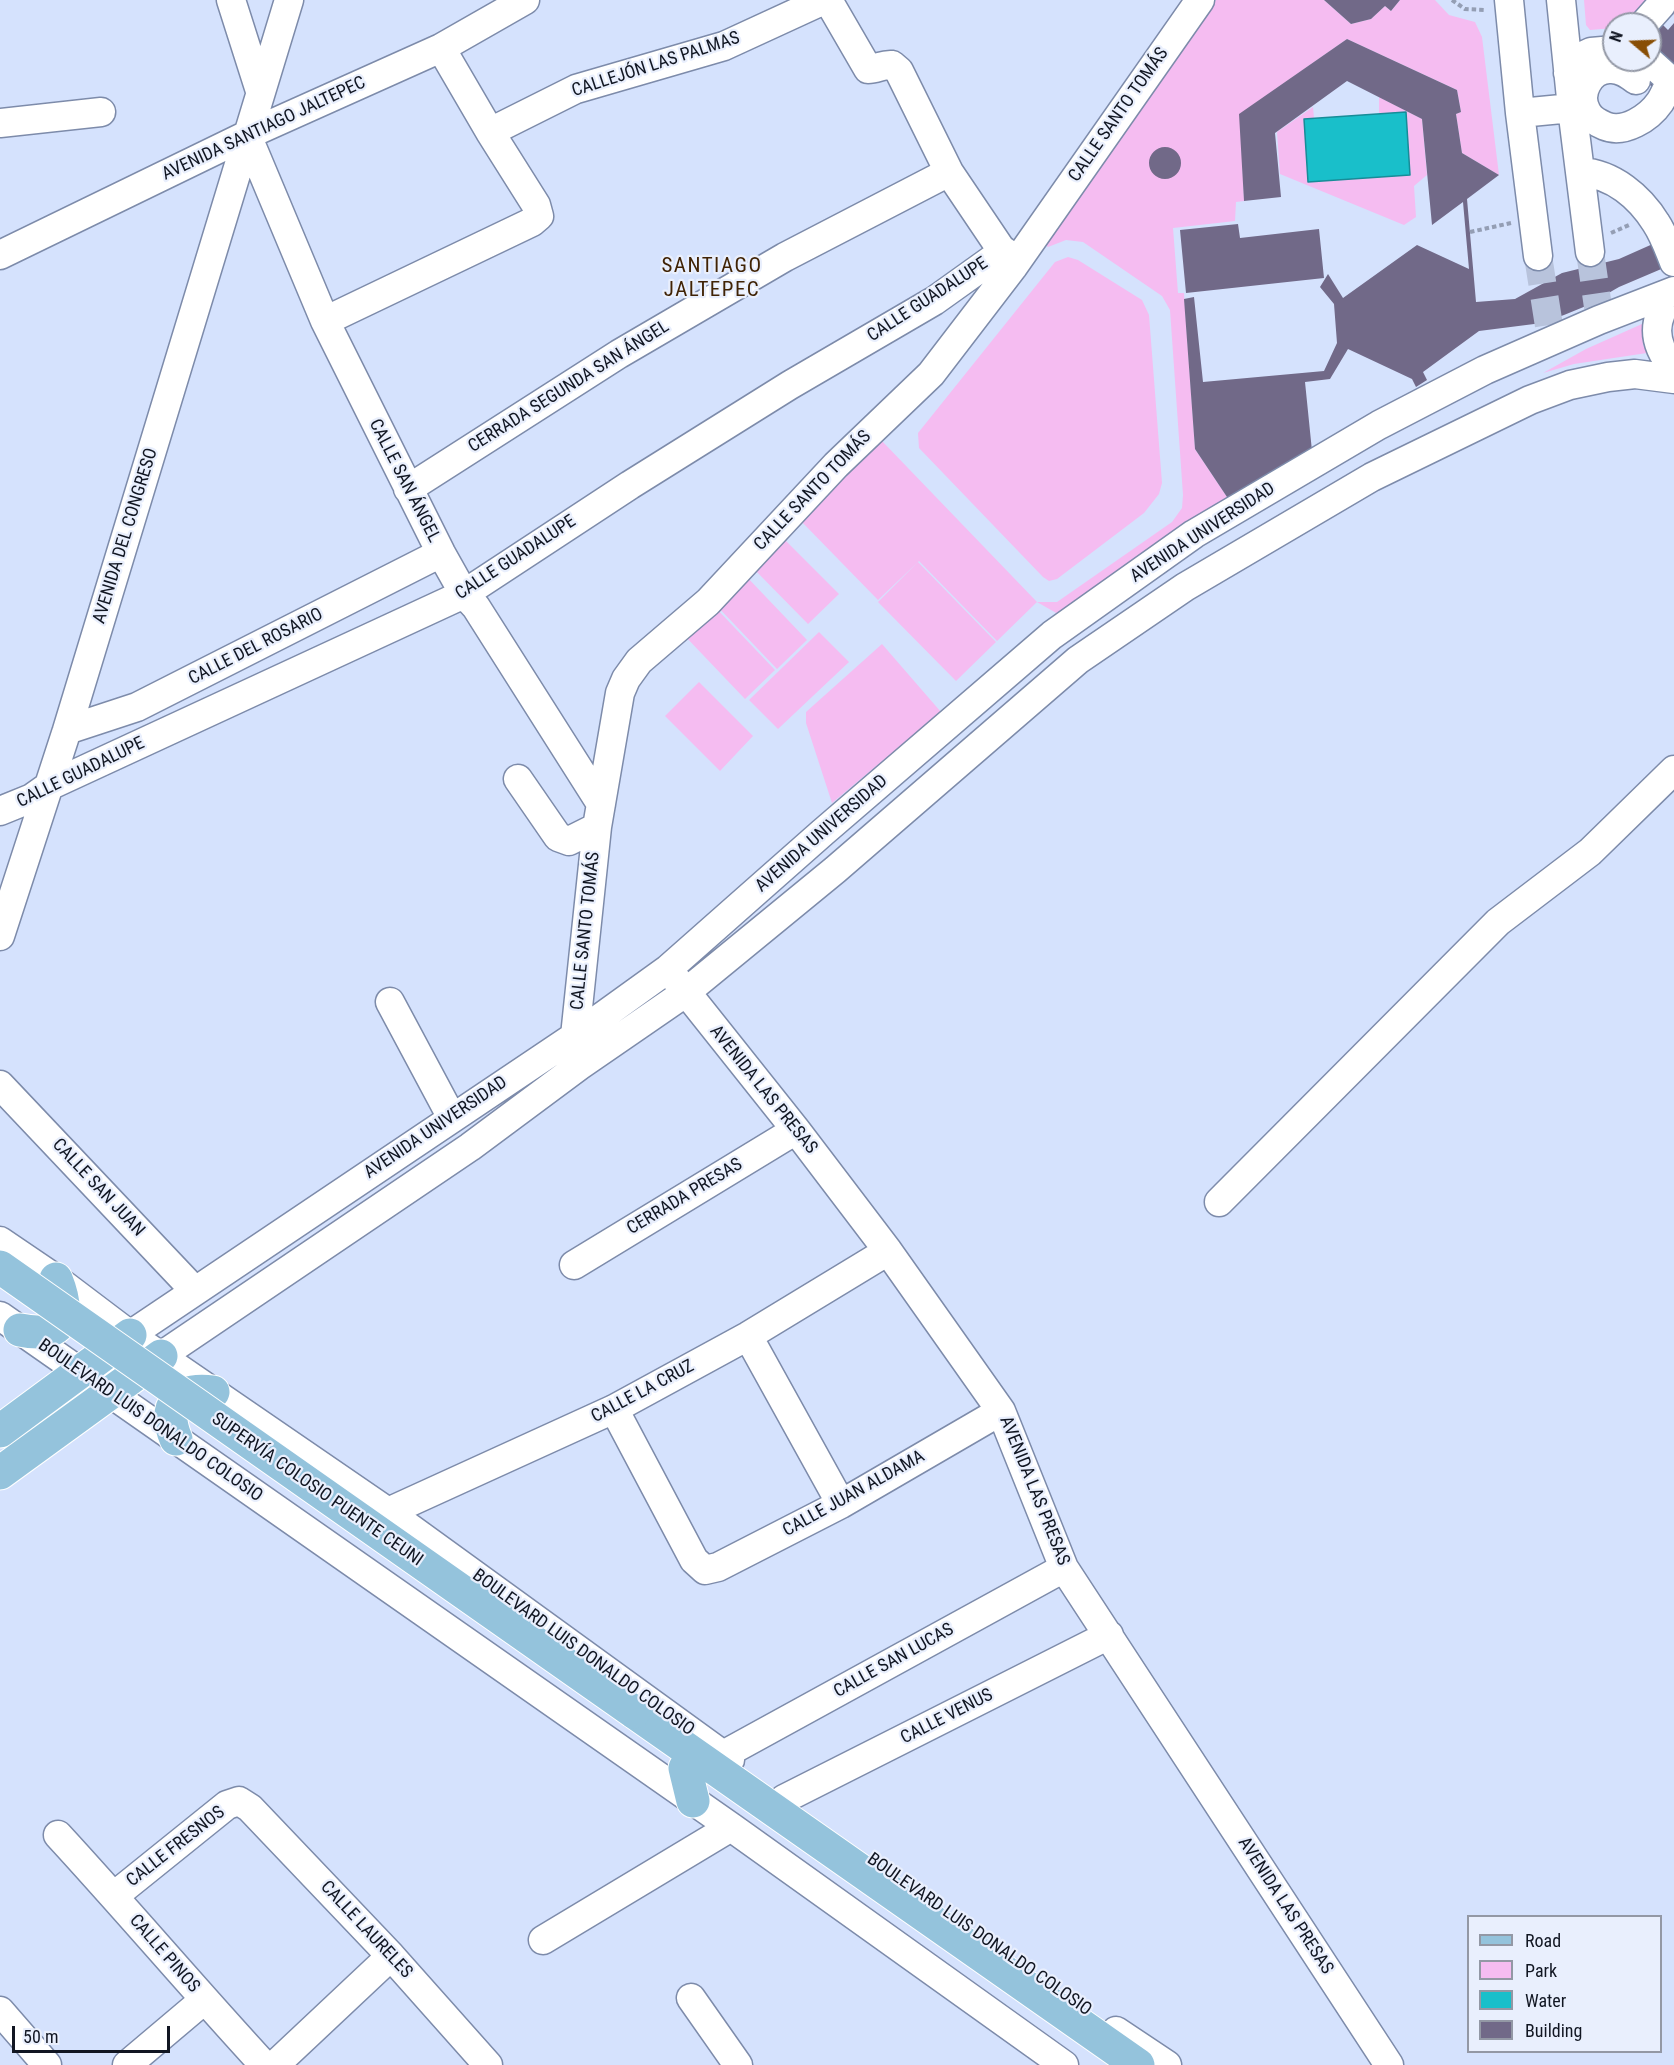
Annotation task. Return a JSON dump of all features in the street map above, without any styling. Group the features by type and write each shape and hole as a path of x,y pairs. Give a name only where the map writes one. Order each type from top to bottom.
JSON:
{"main road":[{"name":"SUPERVÍA COLOSIO PUENTE CEUNI","path":"0,1267 629,1720"},
{"path":"10,1323 37,1334 55,1328 62,1318 63,1301 56,1279"},
{"name":"SUPERVÍA COLOSIO PUENTE CEUNI","path":"0,1295 629,1720"},
{"name":"AVENIDA UNIVERSIDAD","path":"0,1431 130,1335"},
{"name":"AVENIDA UNIVERSIDAD","path":"0,1473 161,1356"},
{"path":"176,1439 170,1418 172,1407 178,1398 200,1390 213,1392"},
{"path":"629,1720 701,1760 1138,2065"},
{"path":"693,1801 701,1760"},
{"path":"701,1760 1110,2065"}],"street":[{"path":"231,0 261,91"},
{"name":"AVENIDA DEL CONGRESO","path":"0,936 67,730 289,0"},
{"name":"AVENIDA SANTIAGO JALTEPEC","path":"0,255 247,135 441,48 492,9 525,0"},
{"path":"826,0 868,69 877,69 883,64 892,65 899,71 949,172 1008,259"},
{"name":"CALLEJÓN LAS PALMAS","path":"490,132 576,89 724,46 826,0"},
{"name":"CALLE SANTO TOMÁS","path":"575,1036 599,815 620,693 626,678 639,661 708,602 836,465 931,374 1008,259 1200,0"},
{"path":"1561,0 1581,172 1601,242"},
{"path":"1497,5 1520,113 1538,256"},
{"path":"1564,39 1602,36"},
{"path":"325,321 532,222 539,216 536,205 441,48"},
{"path":"1568,73 1574,60 1591,52 1602,51"},
{"path":"1604,69 1625,72 1642,70 1671,81 1660,103 1647,115 1631,125 1620,128 1608,127 1596,122 1587,113 1582,99 1586,85 1594,74 1604,69"},
{"path":"1520,113 1572,108"},
{"path":"0,123 101,112"},
{"name":"CALLE SAN ÁNGEL","path":"247,135 325,321 441,553 464,594 476,607 599,815"},
{"name":"CERRADA SEGUNDA SAN ÁNGEL","path":"408,489 619,354 785,257 949,172"},
{"path":"1581,172 1607,177 1619,184 1638,201 1656,223 1674,262"},
{"name":"CALLE GUADALUPE","path":"0,811 32,798 49,786 464,594 630,485 790,385 1008,259"},
{"path":"1674,292 1664,304 1657,324 1657,341 1665,358 1674,369"},
{"name":"AVENIDA UNIVERSIDAD","path":"130,1335 575,1036 668,969 1061,628 1194,534 1379,424 1550,334 1599,313 1674,292"},
{"name":"AVENIDA UNIVERSIDAD","path":"161,1356 470,1147 579,1066 685,993 835,870 1078,660 1185,587 1372,477 1530,400 1570,385 1608,377 1635,374 1674,379"},
{"name":"CALLE DEL ROSARIO","path":"67,730 137,707 441,553"},
{"path":"1219,1202 1498,922 1590,852 1674,770"},
{"path":"518,778 558,837 569,841 599,815"},
{"name":"AVENIDA LAS PRESAS","path":"668,969 796,1130 888,1251 1001,1411 1064,1568 1389,2065"},
{"path":"390,1002 452,1118"},
{"name":"CALLE SAN JUAN","path":"0,1084 195,1291"},
{"name":"CERRADA PRESAS","path":"574,1265 796,1130"},
{"name":"BOULEVARD LUIS DONALDO COLOSIO","path":"0,1241 56,1279 130,1335 388,1512 701,1760 784,1799 1167,2065"},
{"name":"CALLE LA CRUZ","path":"388,1512 614,1409 748,1336 888,1251"},
{"name":"BOULEVARD LUIS DONALDO COLOSIO","path":"10,1323 731,1827 1064,2065"},
{"path":"748,1336 841,1504"},
{"name":"CALLE JUAN ALDAMA","path":"614,1409 694,1560 705,1570 718,1568 841,1504 1001,1411"},
{"name":"CALLE SAN LUCAS","path":"701,1760 1064,1568"},
{"name":"CALLE VENUS","path":"784,1799 1109,1635"},
{"name":"CALLE FRESNOS","path":"114,1896 227,1806 239,1802"},
{"name":"CALLE LAURELES","path":"239,1802 250,1808 392,1956 488,2065"},
{"path":"543,1940 731,1827"},
{"name":"CALLE PINOS","path":"58,1835 264,2065"},
{"path":"274,2065 392,1956"},
{"path":"691,1998 738,2065"},
{"path":"127,2065 204,2000"},
{"path":"0,2011 47,2065"}],"path":[{"path":"1452,0 1465,9 1497,5"},
{"path":"1470,232 1521,221"},
{"path":"1601,242 1631,224"}],"green space":[{"path":"1216,0 1324,0 1351,24 1371,19 1385,6 1391,11 1400,0 1435,0 1449,15 1475,22 1482,37 1499,175 1462,153 1456,114 1461,112 1457,90 1347,39 1240,114 1244,201 1236,202 1235,221 1173,228 1178,293 1184,293 1195,449 1229,500 1058,614 1037,602 1057,602 1172,522 1182,508 1170,310 1162,296 1083,242 1066,240 1048,247 1040,240"},
{"path":"1584,0 1651,0 1641,12 1602,12 1602,29 1590,30 1586,25"},
{"path":"1379,97 1422,119 1427,175 1414,186 1416,217 1404,225 1280,174 1277,132 1313,107 1314,118 1305,119 1309,182 1409,175 1406,112 1379,114"},
{"path":"1068,257 1078,260 1142,300 1149,315 1162,483 1159,494 1144,513 1057,579 1049,581 919,448 918,433 1055,262"},
{"path":"1642,324 1643,345 1647,353 1574,364 1543,373 1586,349"},
{"path":"882,441 1037,602 997,641 919,561 878,600 800,520"},
{"path":"781,536 839,594 808,624 751,566"},
{"path":"918,562 996,642 956,681 878,602"},
{"path":"745,575 807,640 777,669 715,604"},
{"path":"713,605 775,670 745,699 683,634"},
{"path":"819,632 849,662 778,729 749,700"},
{"path":"882,644 941,712 832,803 806,723 806,712"},
{"path":"699,682 753,736 720,771 665,716"}],"water":[{"path":"1406,112 1410,175 1308,182 1304,119"}],"building":[{"path":"1324,0 1400,0 1391,11 1385,6 1371,19 1351,24"},
{"path":"1674,23 1674,108 1636,72 1662,72 1662,24 1668,30"},
{"path":"1347,39 1457,90 1461,112 1456,114 1462,153 1499,175 1467,199 1476,302 1515,299 1562,273 1619,259 1655,243 1666,267 1619,287 1586,306 1542,323 1479,331 1423,372 1427,380 1416,387 1412,379 1348,349 1330,379 1305,382 1312,451 1229,500 1195,449 1184,299 1194,297 1203,382 1324,371 1337,343 1334,304 1320,287 1328,274 1343,298 1417,245 1469,269 1463,202 1432,225 1422,119 1347,81 1275,133 1281,197 1244,201 1239,114"},
{"path":"1165,147 1177,151 1181,163 1177,175 1165,179 1153,175 1149,163 1153,151"},
{"path":"1238,224 1240,238 1319,229 1324,278 1186,293 1180,230"}],"tunnel":[{"path":"1590,252 1598,307"},
{"path":"1538,256 1549,326"}],"district":[{"name":"SANTIAGO JALTEPEC","path":"712,279"}]}
